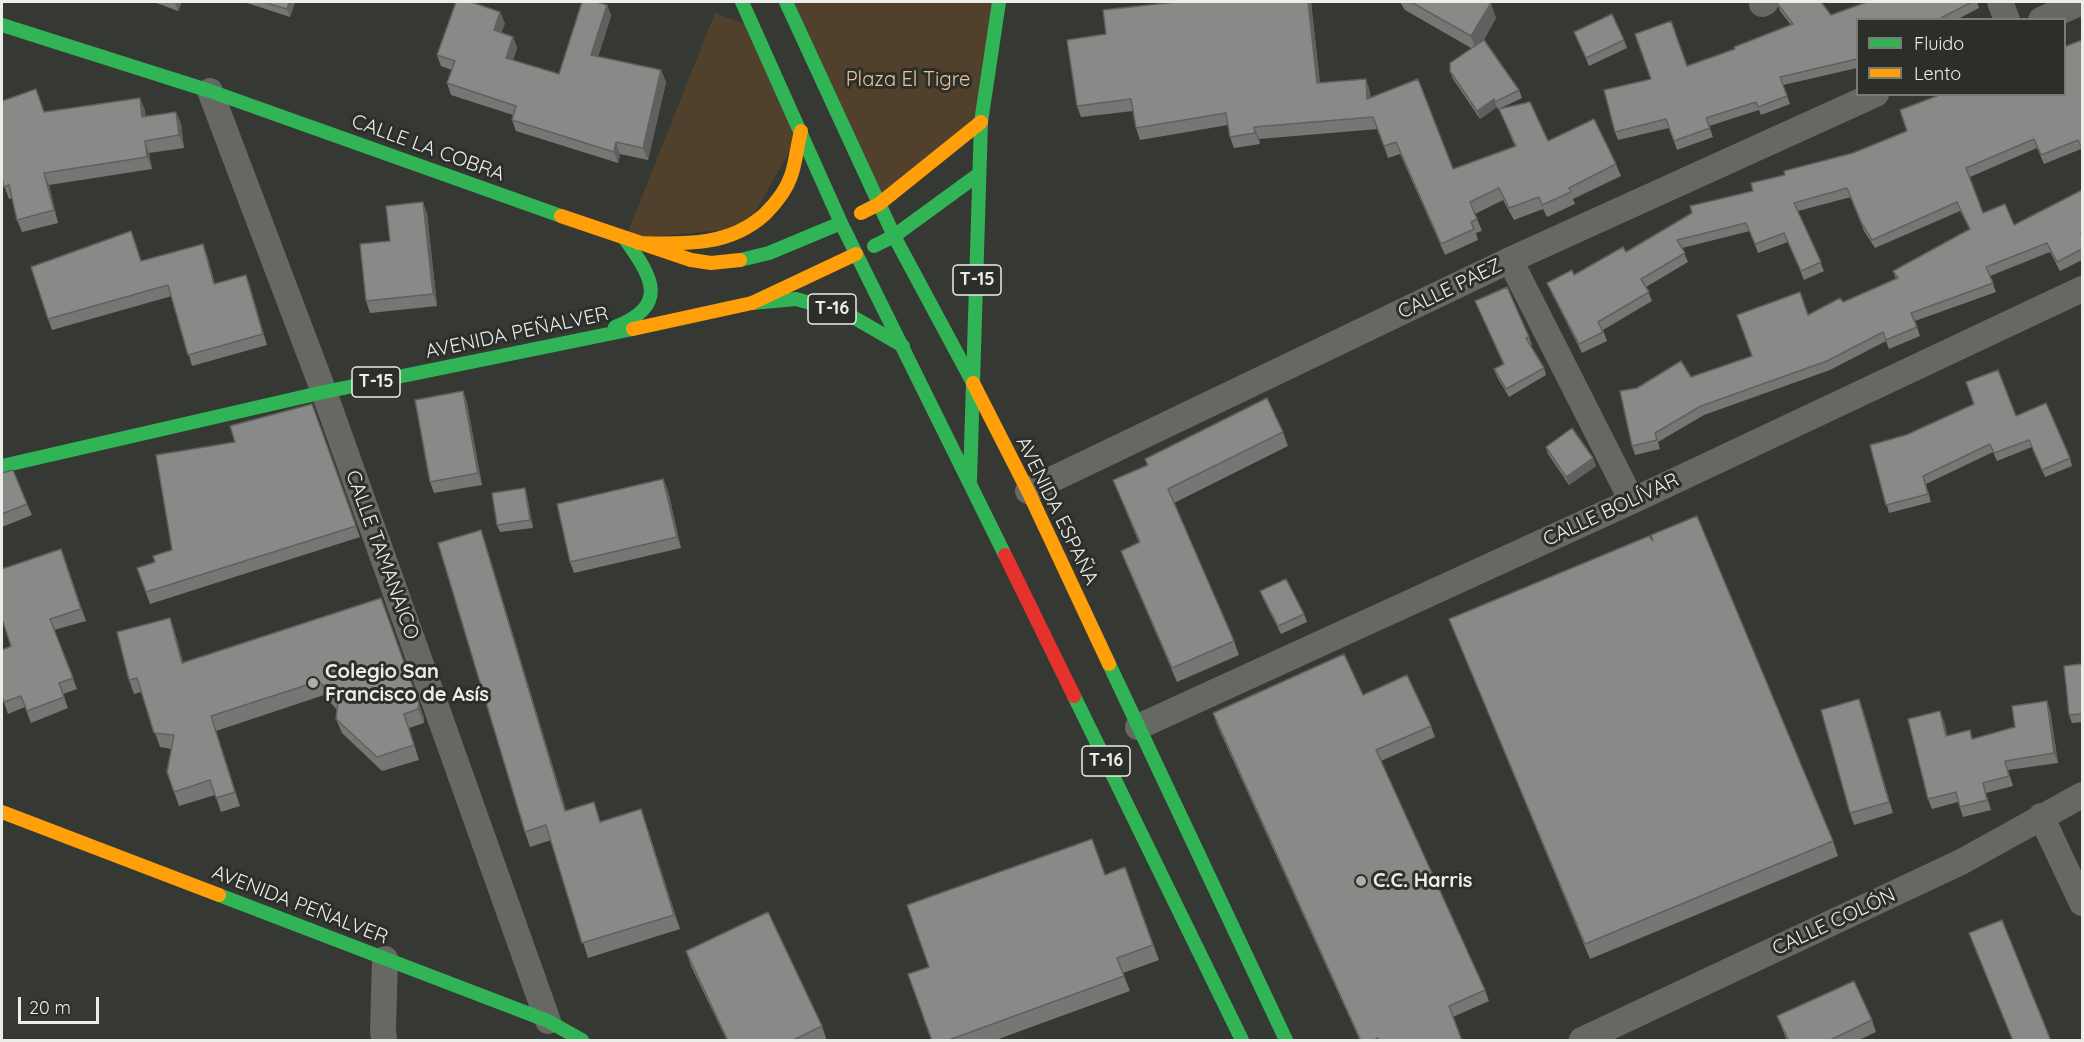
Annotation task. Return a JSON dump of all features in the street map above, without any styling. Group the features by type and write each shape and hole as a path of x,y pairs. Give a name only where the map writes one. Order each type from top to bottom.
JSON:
{"main road":[{"name":"T-16","path":"742,2 841,223 903,345 1242,1041"},
{"name":"AVENIDA ESPAÑA","path":"786,2 894,236 975,386 1028,491 1286,1041"},
{"name":"T-15","path":"975,386 981,122 999,2"},
{"name":"CALLE LA COBRA","path":"2,25 210,92 632,241 692,260 722,263 755,258 841,223 879,204 981,122"},
{"path":"632,241 688,243 717,240 746,228 773,207 790,178 801,131"},
{"name":"T-15","path":"856,254 894,236 979,174"},
{"name":"T-15","path":"588,339 638,317 650,303 650,283 632,241"},
{"name":"AVENIDA PEÑALVER","path":"2,466 324,392 588,339 752,303 856,254"},
{"name":"T-16","path":"752,303 796,299 846,313 903,345"},
{"name":"T-16","path":"969,482 975,386"},
{"name":"AVENIDA PEÑALVER","path":"2,812 548,1021 582,1041"}],"street":[{"path":"2000,2 2006,18"},
{"path":"2046,18 2082,2"},
{"name":"CALLE TAMANAICO","path":"210,92 324,392 548,1021"},
{"name":"CALLE PAEZ","path":"1028,491 1510,260 1872,96"},
{"path":"1510,260 1632,501"},
{"name":"CALLE BOLÍVAR","path":"1138,727 1632,501 2082,289"},
{"name":"CALLE COLÓN","path":"1581,1041 1961,862 2082,795"},
{"path":"2042,816 2082,903"},
{"path":"384,1041 385,959"}],"green space":[{"name":"Plaza El Tigre","path":"786,2 999,2 981,122 879,204"},
{"name":"Plaza El Tigre","path":"715,13 753,27 801,131 746,228 625,239"}],"building":[{"path":"263,2 289,2 287,9"},
{"path":"456,2 471,2 500,12 494,30 513,37 506,58 559,74 582,2 607,5 591,55 661,70 643,148 616,142 614,152 512,120 516,106 447,83 455,61 437,55"},
{"path":"1176,2 1308,2 1317,83 1366,79 1367,99 1418,79 1453,169 1516,146 1499,109 1530,102 1548,141 1594,119 1616,164 1569,188 1571,192 1542,205 1539,197 1509,208 1499,188 1470,202 1477,219 1471,222 1474,229 1441,244 1396,142 1384,146 1373,117 1254,127 1255,133 1230,137 1226,113 1136,128 1131,99 1077,106 1067,40 1106,34 1103,10"},
{"path":"1411,2 1488,2 1491,3 1471,36"},
{"path":"1821,2 1831,15 1867,2 1972,2 1941,18 1856,18 1856,59 1780,77 1787,96 1758,107 1756,102 1706,118 1710,128 1674,141 1666,119 1615,132 1604,90 1651,79 1635,34 1671,21 1687,66 1735,49 1734,47 1793,24 1777,3"},
{"path":"1612,14 1624,40 1586,58 1574,32"},
{"path":"1484,40 1519,90 1495,102 1494,99 1477,111 1450,71 1450,63"},
{"path":"2082,40 2082,148 2078,140 2041,155 2034,139 1966,168 1983,213 2005,204 2014,225 2082,190 2082,249 2057,262 2047,243 1986,267 1993,283 1911,313 1917,327 1886,340 1883,332 1827,361 1701,406 1655,433 1657,440 1632,446 1620,391 1637,388 1681,361 1691,377 1752,356 1737,315 1800,292 1808,315 1840,298 1843,302 1898,278 1893,271 1970,229 1957,202 1872,240 1861,222 1847,188 1794,203 1821,262 1801,271 1784,233 1755,244 1746,223 1677,240 1685,253 1641,279 1649,292 1598,322 1603,332 1579,344 1547,283 1572,270 1574,275 1623,247 1626,252 1692,213 1690,206 1753,191 1751,183 1785,175 1784,171 1853,153 1907,131 1900,110 1937,96 2066,96 2066,46"},
{"path":"36,89 44,112 140,98 142,117 176,112 179,135 145,141 147,157 44,173 54,210 17,220 9,185 4,187 2,178 2,101"},
{"path":"423,202 433,294 366,301 360,244 390,241 386,206"},
{"path":"131,231 141,261 203,244 214,284 246,275 263,334 188,355 168,285 48,319 31,267"},
{"path":"1507,287 1529,337 1526,338 1544,368 1506,389 1494,369 1504,364 1475,301"},
{"path":"1998,370 2016,416 2046,403 2070,458 2042,470 2029,440 1994,453 1990,444 1923,476 1928,494 1886,505 1870,445 1906,435 1974,404 1966,382"},
{"path":"463,391 478,473 430,482 415,400"},
{"path":"1267,398 1283,432 1168,489 1234,641 1172,668 1121,551 1140,542 1113,480 1148,465 1145,459"},
{"path":"312,404 356,526 146,592 137,568 155,562 153,556 172,550 156,455 235,442 230,426"},
{"path":"1572,428 1593,458 1566,477 1546,447"},
{"path":"13,470 27,504 2,514 2,473"},
{"path":"663,479 677,537 570,562 557,504"},
{"path":"525,488 530,520 497,525 492,493"},
{"path":"1697,516 1833,841 1585,944 1449,619 1649,536 1653,541 1651,535"},
{"path":"481,530 565,811 594,802 600,822 641,809 674,915 582,943 546,825 525,832 438,543"},
{"path":"61,549 81,609 50,619 73,678 59,683 64,697 27,711 21,696 4,702 2,696 2,650 11,646 2,619 2,569"},
{"path":"1286,579 1304,614 1278,626 1260,591"},
{"path":"381,598 419,704 418,709 404,714 414,745 377,757 336,719 338,702 319,681 211,716 235,792 216,798 210,780 174,792 167,772 174,735 154,733 137,678 129,680 117,632 170,618 182,663"},
{"name":"C.C. Harris","path":"1344,654 1363,695 1407,675 1431,726 1376,750 1485,990 1449,1006 1462,1041 1379,1041 1378,1038 1372,1041 1361,1041 1213,713"},
{"path":"2082,664 2082,714 2069,715 2064,666"},
{"path":"1859,699 1889,802 1850,813 1821,710"},
{"path":"2047,701 2054,753 2005,761 2009,776 1983,783 1987,800 1960,807 1956,792 1928,799 1908,719 1940,711 1946,736 1970,730 1972,739 2015,727 2012,706"},
{"path":"1092,839 1105,875 1125,867 1153,945 1117,958 1124,976 946,1041 932,1041 908,974 929,967 907,905"},
{"path":"768,912 822,1026 791,1041 728,1041 686,951"},
{"path":"2002,920 2051,1041 2013,1041 1969,933"},
{"path":"1854,981 1872,1020 1828,1041 1789,1041 1777,1016"}],"traffic: fast":[{"path":"742,2 841,223 1005,555"},
{"path":"786,2 894,236 973,383"},
{"path":"970,480 981,122 999,2"},
{"path":"2,25 210,91 561,216"},
{"path":"874,246 894,236 979,174"},
{"path":"740,260 769,253 841,223"},
{"path":"615,327 644,309 651,289 643,266 625,239"},
{"path":"752,303 796,299 846,313 903,346"},
{"path":"2,466 324,392 633,329"},
{"path":"1109,664 1286,1040"},
{"path":"1074,696 1242,1040"},
{"path":"219,895 548,1021 582,1040"}],"traffic: slow":[{"path":"861,213 879,204 981,122"},
{"path":"638,243 672,244 705,241 736,233 751,225 769,210 786,187 793,171 801,131"},
{"path":"561,216 691,260 711,263 740,260"},
{"path":"633,329 752,303 856,254"},
{"path":"973,383 1028,491 1109,664"},
{"path":"2,812 219,895"}],"traffic: jam":[{"path":"1005,555 1074,696"}],"place":[{"name":"Colegio San Francisco de Asís","path":"313,683"},
{"name":"C.C. Harris","path":"1361,881"}]}
